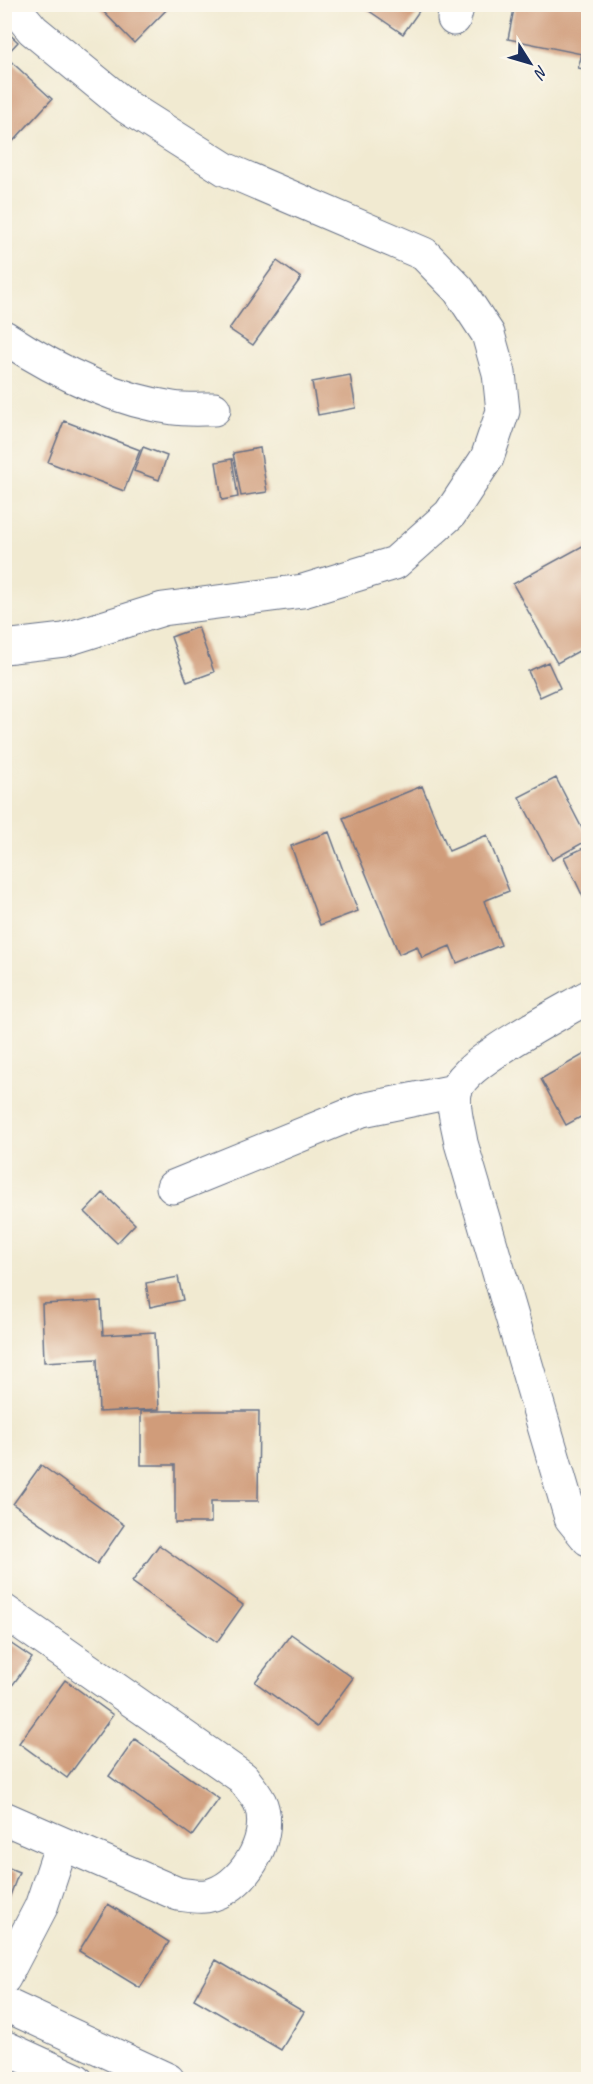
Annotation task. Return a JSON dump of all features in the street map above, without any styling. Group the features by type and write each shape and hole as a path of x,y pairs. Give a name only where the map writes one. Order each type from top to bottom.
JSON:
{"street":[{"path":"4,647 64,640 163,609 303,591 395,563 450,514 487,458 503,411 500,373 488,334 459,290 424,254 225,170 126,107 33,30 11,4"},
{"path":"4,337 37,358 115,393 173,409 214,409"},
{"path":"588,997 482,1060 463,1077 455,1090 454,1104 461,1143 571,1518 588,1539"},
{"path":"173,1187 362,1110 455,1090"},
{"path":"4,1611 243,1778 261,1805 262,1834 251,1864 220,1891 206,1896 178,1894 4,1818"},
{"path":"4,1978 41,1907 62,1844"},
{"path":"4,2004 168,2079"},
{"path":"4,2047 76,2079"}],"building":[{"path":"96,4 169,4 170,6 134,43"},
{"path":"359,4 424,4 403,34"},
{"path":"515,4 588,4 588,70 578,68 582,54 508,39"},
{"path":"4,29 18,42 5,56 52,99 4,151"},
{"path":"277,261 301,278 253,345 229,329"},
{"path":"350,375 356,408 318,415 312,382"},
{"path":"64,421 140,450 124,491 48,462"},
{"path":"143,447 167,456 159,480 134,471"},
{"path":"260,448 267,492 241,496 233,453"},
{"path":"232,459 238,497 222,500 216,462"},
{"path":"588,543 588,646 557,663 513,584"},
{"path":"198,627 214,672 187,682 171,637"},
{"path":"548,662 560,688 540,697 528,671"},
{"path":"556,778 588,840 552,860 519,797"},
{"path":"422,786 449,851 487,835 509,891 484,901 501,945 457,963 450,946 422,958 417,946 399,954 343,818"},
{"path":"329,832 358,911 320,925 291,846"},
{"path":"588,846 588,902 586,903 564,857"},
{"path":"588,1052 588,1113 566,1125 541,1079"},
{"path":"103,1193 135,1224 117,1243 85,1212"},
{"path":"178,1277 183,1300 150,1307 146,1283"},
{"path":"101,1301 103,1335 155,1332 159,1409 99,1412 97,1359 44,1362 42,1304"},
{"path":"141,1411 259,1411 258,1501 211,1501 211,1523 175,1523 175,1465 141,1465"},
{"path":"41,1465 124,1525 97,1564 13,1504"},
{"path":"159,1545 243,1605 217,1642 132,1582"},
{"path":"291,1634 353,1678 317,1727 255,1682"},
{"path":"4,1639 32,1658 4,1697"},
{"path":"65,1680 113,1715 67,1778 19,1743"},
{"path":"135,1739 219,1799 192,1836 109,1776"},
{"path":"4,1866 19,1872 5,1909 4,1909"},
{"path":"108,1904 169,1942 140,1988 79,1951"},
{"path":"216,1960 304,2012 281,2050 194,1999"}]}
